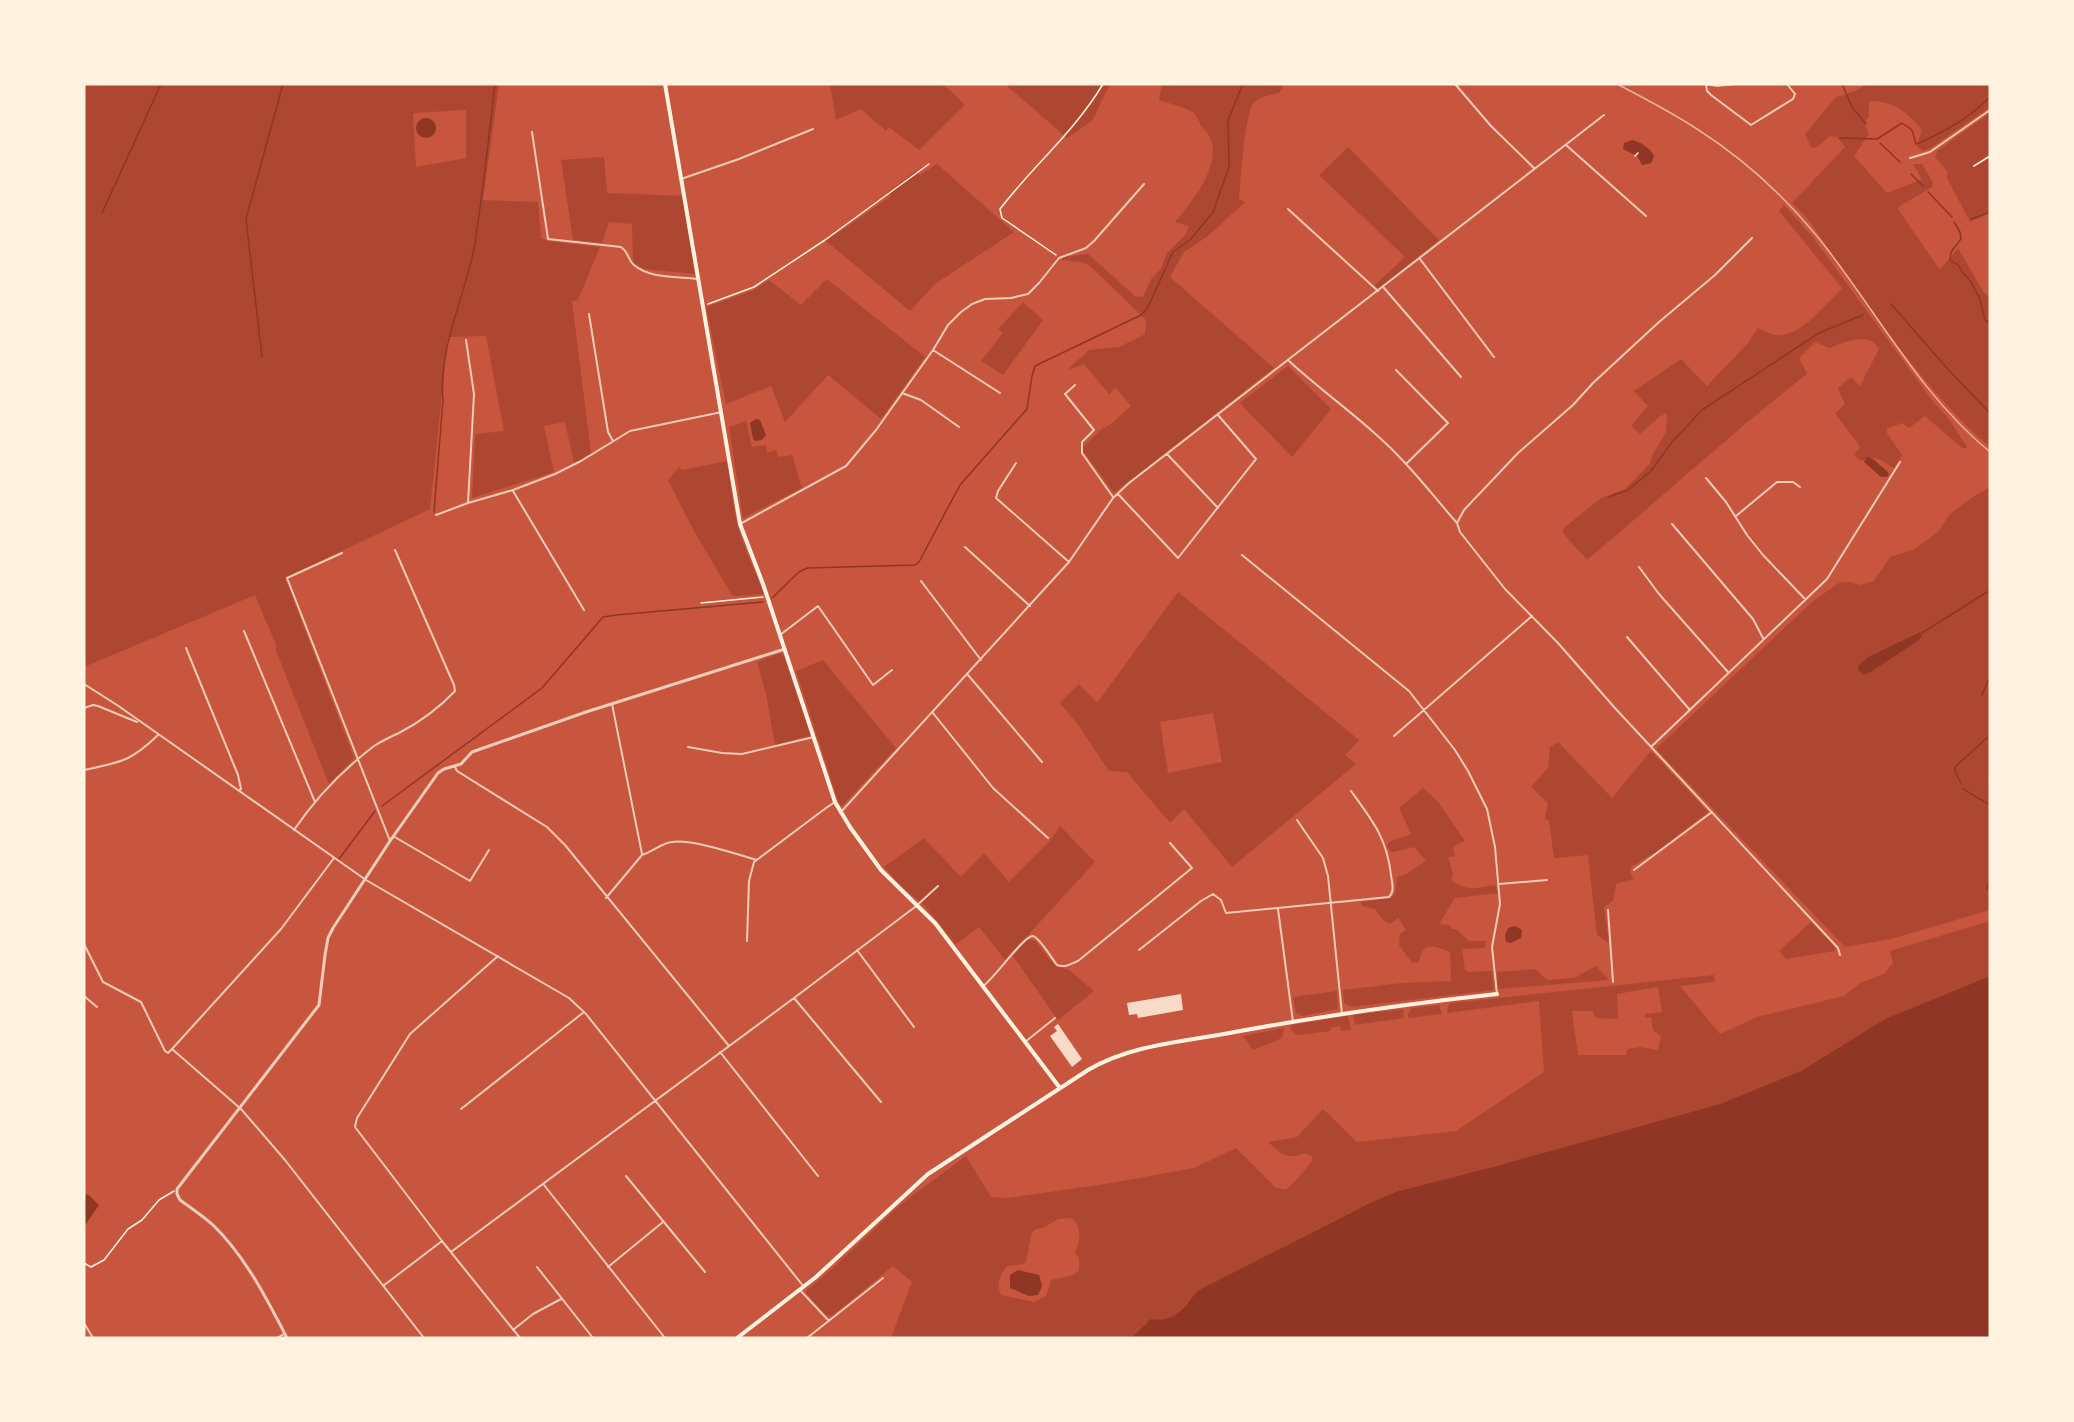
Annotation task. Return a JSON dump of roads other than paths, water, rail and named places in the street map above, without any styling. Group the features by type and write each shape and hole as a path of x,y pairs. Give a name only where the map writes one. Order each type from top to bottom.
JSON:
{"main road":[{"path":"664,84 740,524 780,635 835,802 840,813 881,870 935,923 1060,1088"},
{"path":"737,1338 802,1288 928,1174 1094,1067 1130,1052 1293,1022 1425,1001 1497,994"}],"street":[{"path":"1455,84 1491,126 1534,168"},
{"path":"1735,84 1708,84 1707,91 1751,125 1793,99 1795,94 1787,84"},
{"path":"1910,158 1930,152 1990,111"},
{"path":"840,813 1069,562 1113,498 1604,115"},
{"path":"681,179 739,159 813,129"},
{"path":"532,132 548,239 621,247 627,252 631,263 644,273 698,279"},
{"path":"1566,145 1646,216"},
{"path":"740,524 846,466 856,456 902,393 948,325 972,304 985,299 1011,298 1028,294 1059,258 1086,248 1094,241 1144,183"},
{"path":"1288,209 1378,291"},
{"path":"1457,523 1464,510 1518,453 1573,405 1593,383 1659,322 1715,275 1752,238"},
{"path":"1420,259 1494,357"},
{"path":"1384,287 1461,377"},
{"path":"589,314 608,432 613,441"},
{"path":"466,340 474,394 468,503"},
{"path":"933,350 1000,393"},
{"path":"1289,360 1406,464 1457,523 1460,532 1505,589 1532,615 1614,707 1838,948 1840,956"},
{"path":"1396,370 1448,423 1406,464"},
{"path":"1075,385 1065,394 1095,430 1082,442 1082,453 1113,498"},
{"path":"902,393 921,400 959,426"},
{"path":"436,515 513,490 581,461 630,431 722,412"},
{"path":"1118,494 1178,558 1256,459 1218,415"},
{"path":"1167,454 1218,508"},
{"path":"1652,747 1833,571 1899,462"},
{"path":"1016,463 996,498 1069,562"},
{"path":"1706,478 1763,555 1805,599"},
{"path":"1736,516 1777,482 1793,482 1800,487"},
{"path":"513,490 584,610"},
{"path":"1672,524 1753,619 1764,639"},
{"path":"965,547 1030,606"},
{"path":"294,830 315,802 358,760 455,692 454,685 395,550"},
{"path":"342,553 287,578 390,841"},
{"path":"1242,555 1409,691 1455,750 1483,801 1494,838 1500,904 1492,947 1497,994"},
{"path":"1639,567 1659,594 1728,672"},
{"path":"921,580 981,660"},
{"path":"780,635 818,606 873,685 892,669"},
{"path":"1394,736 1532,615"},
{"path":"244,631 315,802"},
{"path":"1627,637 1689,709"},
{"path":"186,648 238,775 241,789 239,791"},
{"path":"277,1338 285,1336 272,1306 237,1254 212,1224 180,1200 177,1189 319,1005 328,938 393,836 438,773 455,767 479,749 784,649"},
{"path":"968,675 1042,762"},
{"path":"84,684 366,880 569,998 584,1012 829,1321"},
{"path":"612,704 642,855"},
{"path":"84,708 98,706 140,723"},
{"path":"933,713 993,788 1048,838"},
{"path":"84,770 130,759 139,754 158,735"},
{"path":"688,747 742,754 814,737"},
{"path":"455,767 457,771 547,827 565,844 729,1046"},
{"path":"1139,950 1213,894 1221,900 1226,914 1389,897 1393,889 1383,839 1377,826 1351,791"},
{"path":"747,941 749,881 752,867 757,860 835,802"},
{"path":"1634,870 1712,812"},
{"path":"1297,820 1323,858 1328,876 1342,1014"},
{"path":"393,836 470,881 489,850"},
{"path":"606,897 642,855 675,841 757,860"},
{"path":"983,986 990,981 1020,944 1030,936 1040,941 1057,965 1068,966 1078,961 1192,868 1170,843"},
{"path":"84,944 103,982 141,1002 168,1053 282,928 334,858"},
{"path":"1499,884 1547,880"},
{"path":"452,1252 918,905 938,886"},
{"path":"1278,908 1293,1022"},
{"path":"1608,910 1613,982"},
{"path":"857,950 914,1027"},
{"path":"498,956 410,1034 355,1123 357,1132 520,1338"},
{"path":"84,996 97,1007"},
{"path":"794,998 881,1102"},
{"path":"461,1109 584,1012"},
{"path":"1026,1042 1055,1018"},
{"path":"172,1049 241,1109 285,1160 424,1338"},
{"path":"720,1052 818,1176"},
{"path":"626,1176 705,1272"},
{"path":"543,1184 665,1338"},
{"path":"608,1267 663,1222"},
{"path":"383,1286 442,1241"},
{"path":"537,1267 593,1338"},
{"path":"807,1338 883,1278"},
{"path":"513,1330 533,1314 562,1299"},
{"path":"84,1323 93,1338"}],"waterway":[{"path":"102,213 161,84"},
{"path":"262,357 246,219 283,84"},
{"path":"434,512 445,360 475,243 495,84"},
{"path":"772,598 799,572 807,568 915,565 919,562 960,485 1027,409 1035,366 1141,315 1148,307 1173,252 1191,239 1213,212 1229,167 1228,120 1243,84"},
{"path":"1842,84 1852,107 1866,124"},
{"path":"1840,138 1877,139 1902,123 1912,130 1916,144 1955,124 1990,97"},
{"path":"1880,143 1900,162"},
{"path":"1911,174 1923,186"},
{"path":"1928,192 1952,217"},
{"path":"1971,219 1990,212"},
{"path":"1954,222 1961,239 1951,252 1950,260 1959,266 1969,279 1980,299 1985,320 1990,323"},
{"path":"1891,304 1990,413"},
{"path":"1609,497 1628,490 1651,471 1672,442 1702,410 1819,333 1863,315"},
{"path":"1922,633 1987,592 1990,593"},
{"path":"382,806 542,688 603,617 763,602"},
{"path":"1982,695 1990,676"},
{"path":"1961,783 1955,767 1990,735"},
{"path":"1963,789 1990,805"},
{"path":"339,859 375,811"},
{"path":"1987,889 1990,879"}],"railway":[{"path":"1617,84 1667,111 1713,140 1775,191 1816,235 1940,403 1990,452"}]}
